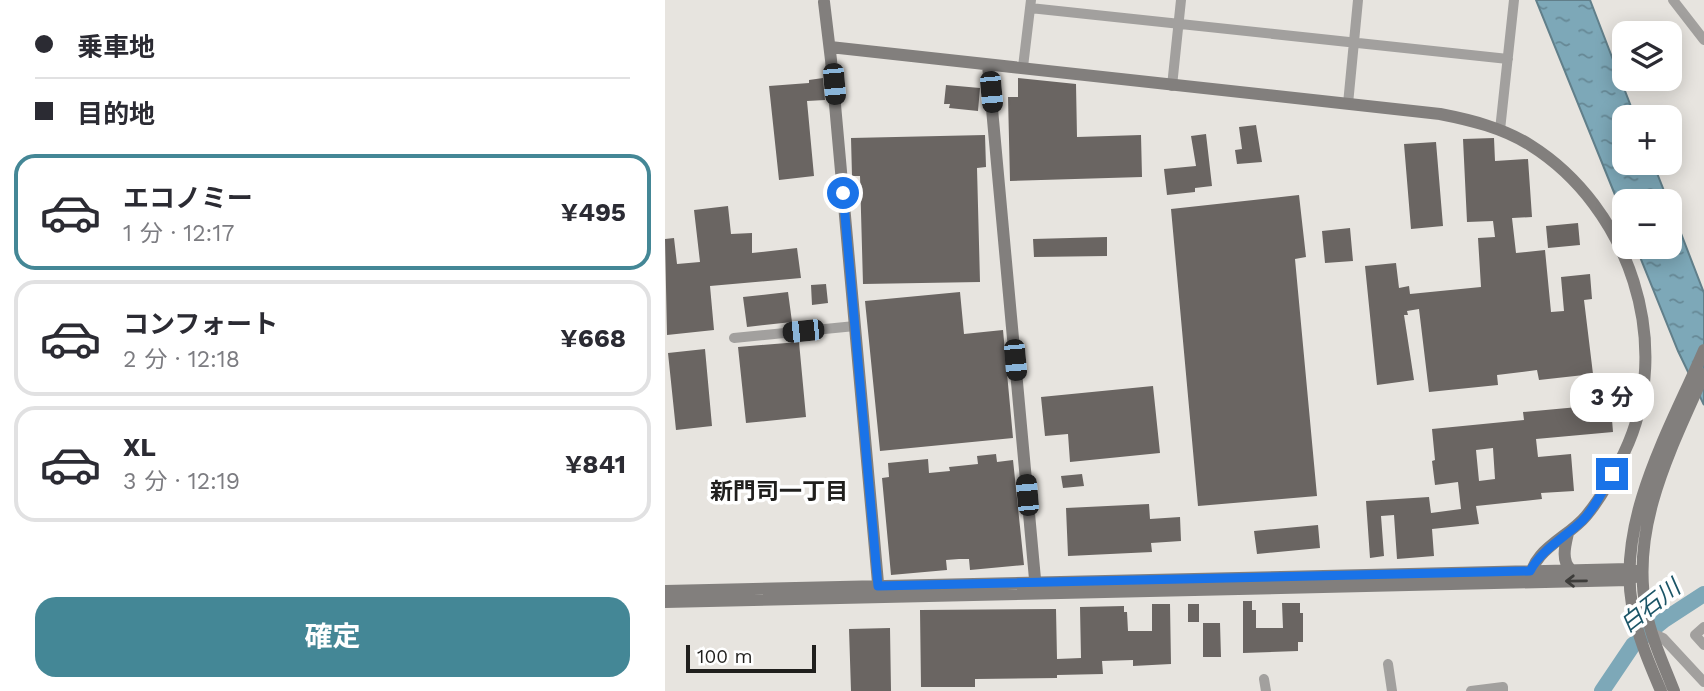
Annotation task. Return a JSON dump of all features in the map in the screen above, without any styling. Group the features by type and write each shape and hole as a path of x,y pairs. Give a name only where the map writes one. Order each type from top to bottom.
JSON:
{"street":[{"path":"1172,86 1181,0"},
{"path":"1348,104 1358,0"},
{"path":"1500,130 1514,0"},
{"path":"1673,0 1704,40"},
{"path":"824,2 879,592"},
{"path":"1023,67 1031,4 1178,24 1508,59"},
{"path":"829,47 1440,114 1471,120 1500,130 1529,144 1556,163 1580,186 1600,211 1629,268 1643,323 1645,375 1641,401 1625,451 1598,500 1584,518 1544,552 1530,577"},
{"path":"988,65 1036,588"},
{"path":"734,338 855,326"},
{"path":"1691,393 1704,350"},
{"path":"1661,691 1636,624 1633,574 1638,514 1648,478 1691,393 1704,374"},
{"path":"1568,533 1565,559 1571,570"},
{"path":"1530,577 1571,570 1633,574"},
{"path":"665,602 879,592 1633,574"},
{"path":"1633,574 1674,691"},
{"path":"665,591 879,592"},
{"path":"1704,627 1695,635 1704,645"},
{"path":"1652,633 1664,638 1704,682"},
{"path":"1388,664 1392,691"},
{"path":"1264,679 1266,691"},
{"path":"1471,691 1503,687 1503,691"}],"water":[{"path":"1536,0 1590,0 1612,57 1612,91 1625,91 1630,105 1612,105 1612,175 1658,175 1663,189 1613,189"},
{"path":"1682,236 1704,293 1704,405 1678,351 1641,259 1682,259"}],"building":[{"path":"823,78 825,100 807,101 814,176 779,180 769,86 809,83 809,80"},
{"path":"1018,78 1076,84 1077,137 1141,135 1142,177 1010,181 1008,97 1018,97"},
{"path":"946,85 980,88 978,111 949,108 950,104 944,104"},
{"path":"1256,125 1262,162 1237,164 1235,150 1242,149 1239,127"},
{"path":"1206,134 1212,186 1195,188 1195,192 1167,195 1164,169 1196,166 1191,136"},
{"path":"985,135 986,167 977,168 980,282 863,284 860,176 852,176 851,138"},
{"path":"1494,138 1495,161 1528,159 1532,217 1512,218 1516,253 1545,250 1551,312 1564,311 1561,277 1590,274 1592,299 1584,300 1593,374 1539,380 1537,370 1497,375 1498,385 1429,392 1419,309 1407,311 1408,315 1404,315 1414,380 1377,385 1365,266 1396,263 1399,288 1409,286 1410,294 1481,287 1478,238 1495,237 1493,221 1467,222 1463,139"},
{"path":"1436,142 1443,226 1411,229 1404,144"},
{"path":"1299,195 1306,257 1295,259 1317,496 1198,506 1171,209"},
{"path":"728,206 731,234 752,233 752,253 797,248 801,278 710,286 714,330 667,335 665,239 674,238 677,264 700,262 694,210"},
{"path":"1578,223 1580,245 1548,248 1546,226"},
{"path":"1350,228 1353,261 1325,263 1322,231"},
{"path":"1107,237 1107,256 1034,257 1033,239"},
{"path":"826,284 828,303 812,305 811,285"},
{"path":"788,292 792,322 747,327 743,297"},
{"path":"960,292 964,334 1003,330 1013,438 880,451 865,301"},
{"path":"799,342 806,417 746,423 738,347"},
{"path":"705,349 712,426 676,430 668,353"},
{"path":"1153,386 1160,453 1070,462 1068,434 1045,436 1041,397"},
{"path":"1611,407 1613,432 1536,439 1538,457 1571,454 1574,491 1541,493 1542,499 1476,506 1479,524 1432,529 1434,556 1397,559 1394,515 1381,516 1384,556 1370,558 1366,501 1429,497 1431,513 1461,509 1458,482 1435,485 1432,429 1524,420 1523,412","holes":["1493,448 1495,479 1479,481 1476,450"]},
{"path":"996,454 997,462 1013,460 1024,565 970,570 969,559 959,559 946,560 947,570 891,575 882,478 889,477 888,463 928,459 929,473 950,471 949,467 978,464 977,456"},
{"path":"1082,474 1084,486 1063,488 1061,476"},
{"path":"1149,504 1150,519 1180,517 1181,541 1151,543 1152,552 1068,556 1066,508"},
{"path":"1318,525 1320,548 1257,554 1254,531"},
{"path":"1243,601 1252,601 1252,610 1256,610 1256,628 1283,628 1282,603 1300,603 1300,613 1303,613 1303,642 1298,642 1298,651 1243,653"},
{"path":"1152,604 1170,604 1171,664 1133,666 1133,660 1102,661 1103,674 1057,675 1057,678 975,679 975,687 921,687 920,610 1056,609 1057,659 1081,658 1080,607 1124,606 1128,631 1152,631"},
{"path":"1188,604 1199,604 1199,622 1188,622"},
{"path":"1203,623 1220,623 1221,657 1203,657"},
{"path":"890,628 891,691 851,691 849,629"}],"waterway":[{"name":"白石川","path":"1602,691 1633,645 1664,620 1704,594"}],"district":[{"name":"新門司一丁目","path":"779,491"}],"route":[{"path":"843,193 878,586 1530,571 1544,552 1584,518 1598,500 1612,474"}]}
